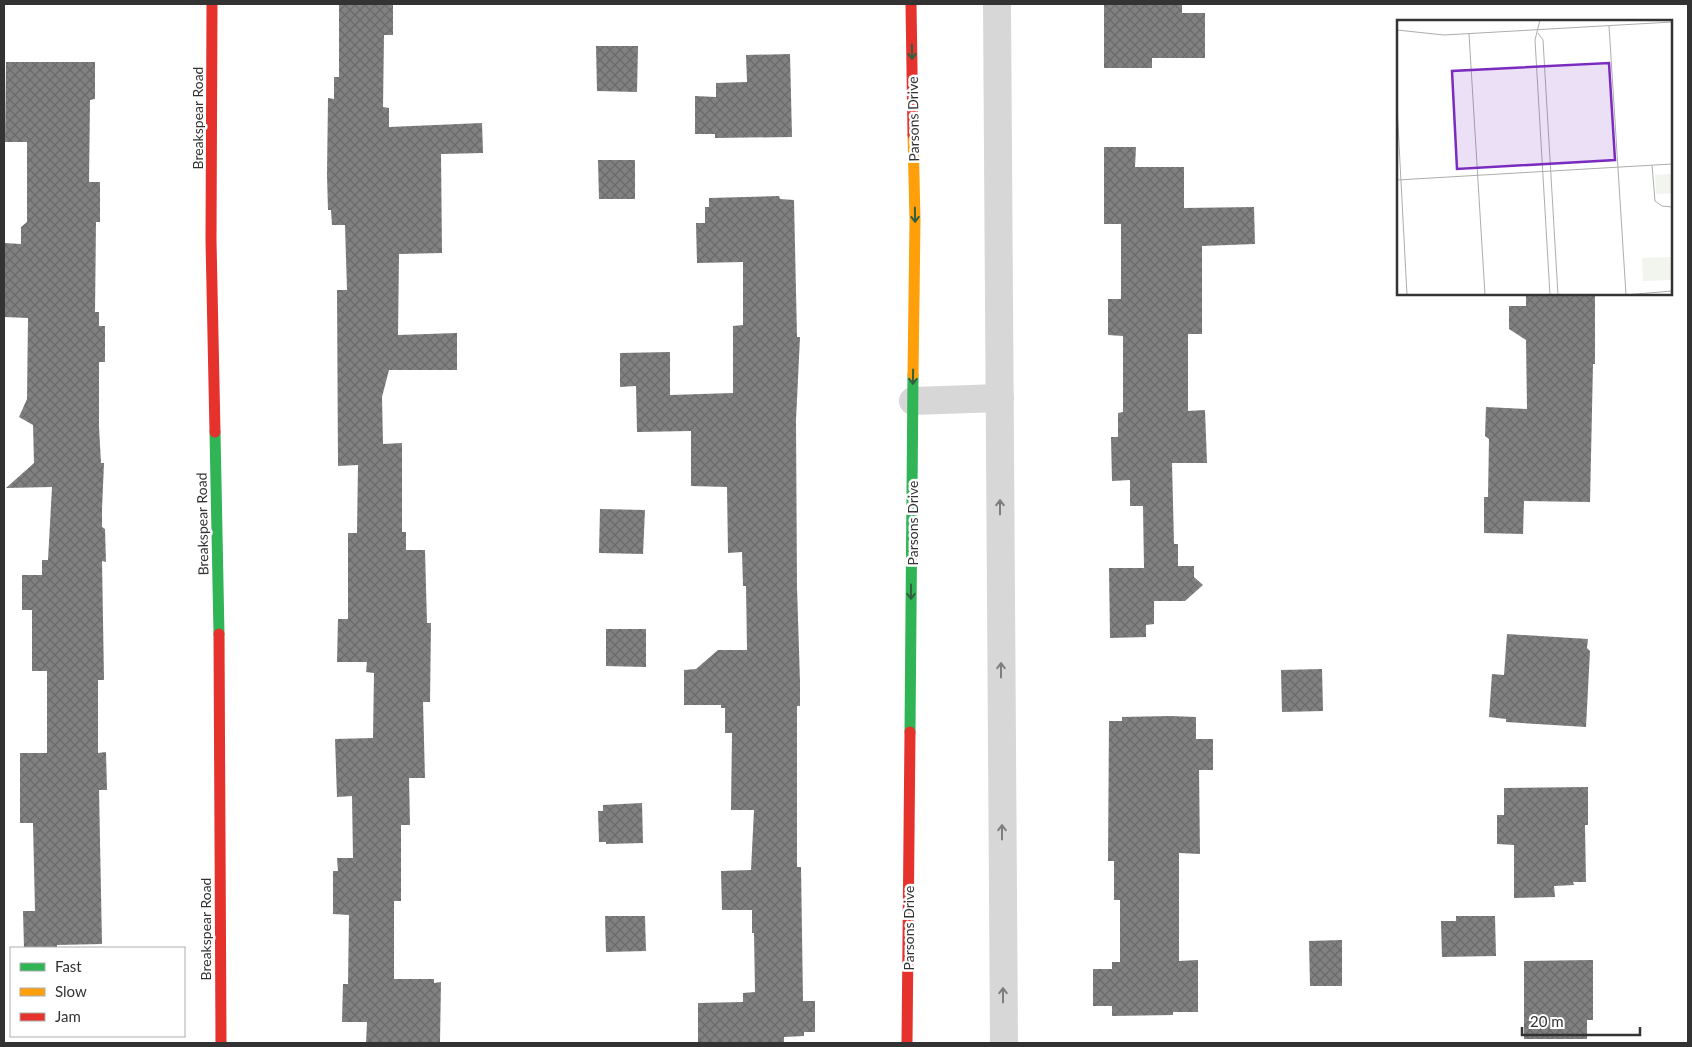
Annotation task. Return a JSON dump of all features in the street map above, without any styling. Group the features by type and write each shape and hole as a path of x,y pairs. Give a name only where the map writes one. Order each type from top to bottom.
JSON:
{"street":[{"name":"Breakspear Road","path":"212,4 212,240 219,616 221,1043"},
{"name":"Parsons Drive","path":"907,1043 915,220 911,4"},
{"path":"997,4 1004,1043"},
{"path":"912,401 1000,398"}],"building":[{"path":"339,4 393,4 393,35 384,35 383,107 389,108 389,127 482,123 483,153 441,154 442,253 399,254 398,335 457,333 457,370 389,370 382,397 383,444 402,443 402,532 406,532 406,550 425,550 427,623 431,623 430,702 423,702 425,778 409,778 410,825 401,825 401,901 394,901 394,979 434,979 434,983 441,982 440,1042 366,1043 367,1022 342,1022 343,984 348,984 349,915 333,914 333,871 338,871 337,858 353,858 352,796 337,797 335,739 373,738 374,673 366,672 367,662 337,662 338,619 348,619 348,533 357,533 358,465 338,466 337,290 347,290 345,225 332,225 331,210 328,210 327,175 328,98 334,99 334,77 339,77"},
{"path":"1104,4 1182,4 1182,13 1205,13 1205,58 1152,58 1152,68 1104,68"},
{"path":"596,46 638,46 637,92 597,91"},
{"path":"790,54 792,137 715,138 715,134 695,134 695,96 716,97 716,83 747,82 746,55"},
{"path":"6,62 95,62 95,99 90,100 89,182 100,182 100,222 96,222 95,312 99,312 99,326 105,326 105,362 99,362 99,427 101,463 104,463 102,527 105,529 106,562 102,561 104,680 98,680 98,753 106,752 107,790 99,790 102,944 24,947 23,911 35,911 33,823 20,823 20,753 47,753 47,671 32,671 32,610 22,610 22,575 42,575 42,560 48,560 52,487 6,488 34,463 33,425 19,417 27,399 28,318 4,317 4,243 21,244 21,227 27,222 27,142 5,142"},
{"path":"1104,147 1136,147 1135,167 1184,167 1184,208 1254,207 1255,244 1202,246 1202,334 1188,334 1188,411 1205,410 1207,463 1172,463 1174,544 1178,544 1178,566 1194,566 1194,577 1203,585 1185,601 1154,601 1154,624 1146,625 1146,637 1110,638 1109,568 1144,568 1143,506 1130,506 1130,480 1112,481 1111,437 1118,437 1118,413 1123,412 1123,336 1108,335 1108,299 1121,299 1121,224 1104,224"},
{"path":"598,160 635,160 635,199 599,199"},
{"path":"779,196 780,199 794,200 797,337 800,337 796,420 797,587 800,682 800,706 797,706 797,867 801,867 803,1001 815,1001 815,1032 804,1032 804,1036 784,1037 784,1043 698,1043 698,1003 743,1002 743,993 755,992 752,910 722,910 721,871 751,870 754,810 731,810 732,733 725,733 725,708 721,708 721,705 684,705 684,670 696,669 718,650 747,650 746,586 743,586 742,552 728,553 727,487 691,486 691,431 637,432 636,386 620,387 620,353 670,352 670,395 733,393 733,326 743,325 743,262 697,263 696,223 705,223 705,207 709,207 709,198"},
{"path":"1526,295 1595,295 1595,364 1593,364 1590,502 1524,501 1523,534 1484,533 1484,497 1488,497 1489,439 1485,436 1486,407 1527,409 1526,340 1509,329 1509,306 1526,306"},
{"path":"600,509 645,510 643,554 599,553"},
{"path":"606,629 646,629 646,667 606,666"},
{"path":"1507,634 1588,639 1587,648 1590,651 1586,727 1506,722 1506,719 1489,717 1492,674 1504,675"},
{"path":"1322,669 1323,711 1282,712 1281,670"},
{"path":"1122,717 1196,717 1196,739 1213,739 1213,770 1199,770 1200,854 1179,853 1179,961 1198,960 1198,1012 1173,1012 1173,1015 1112,1016 1112,1006 1093,1006 1093,969 1112,969 1112,962 1120,962 1120,900 1114,900 1114,861 1108,861 1109,721 1122,721"},
{"path":"1588,787 1588,825 1585,825 1586,882 1573,882 1574,885 1554,886 1555,897 1514,898 1514,845 1497,844 1497,815 1504,815 1504,788"},
{"path":"642,803 643,843 606,844 606,842 599,842 598,811 603,811 603,805"},
{"path":"605,916 645,916 646,951 606,952"},
{"path":"1456,916 1495,916 1496,956 1442,957 1441,921 1456,921"},
{"path":"1342,940 1342,986 1310,986 1309,941"},
{"path":"1593,960 1593,1020 1587,1020 1587,1039 1524,1039 1524,961"}],"traffic: fast":[{"path":"910,732 913,375"},
{"path":"215,432 219,634"}],"traffic: slow":[{"path":"913,135 915,220 913,375"}],"traffic: jam":[{"path":"212,4 211,240 215,432"},
{"path":"911,4 913,135"},
{"path":"219,634 221,1043"},
{"path":"907,1043 910,732"}]}
